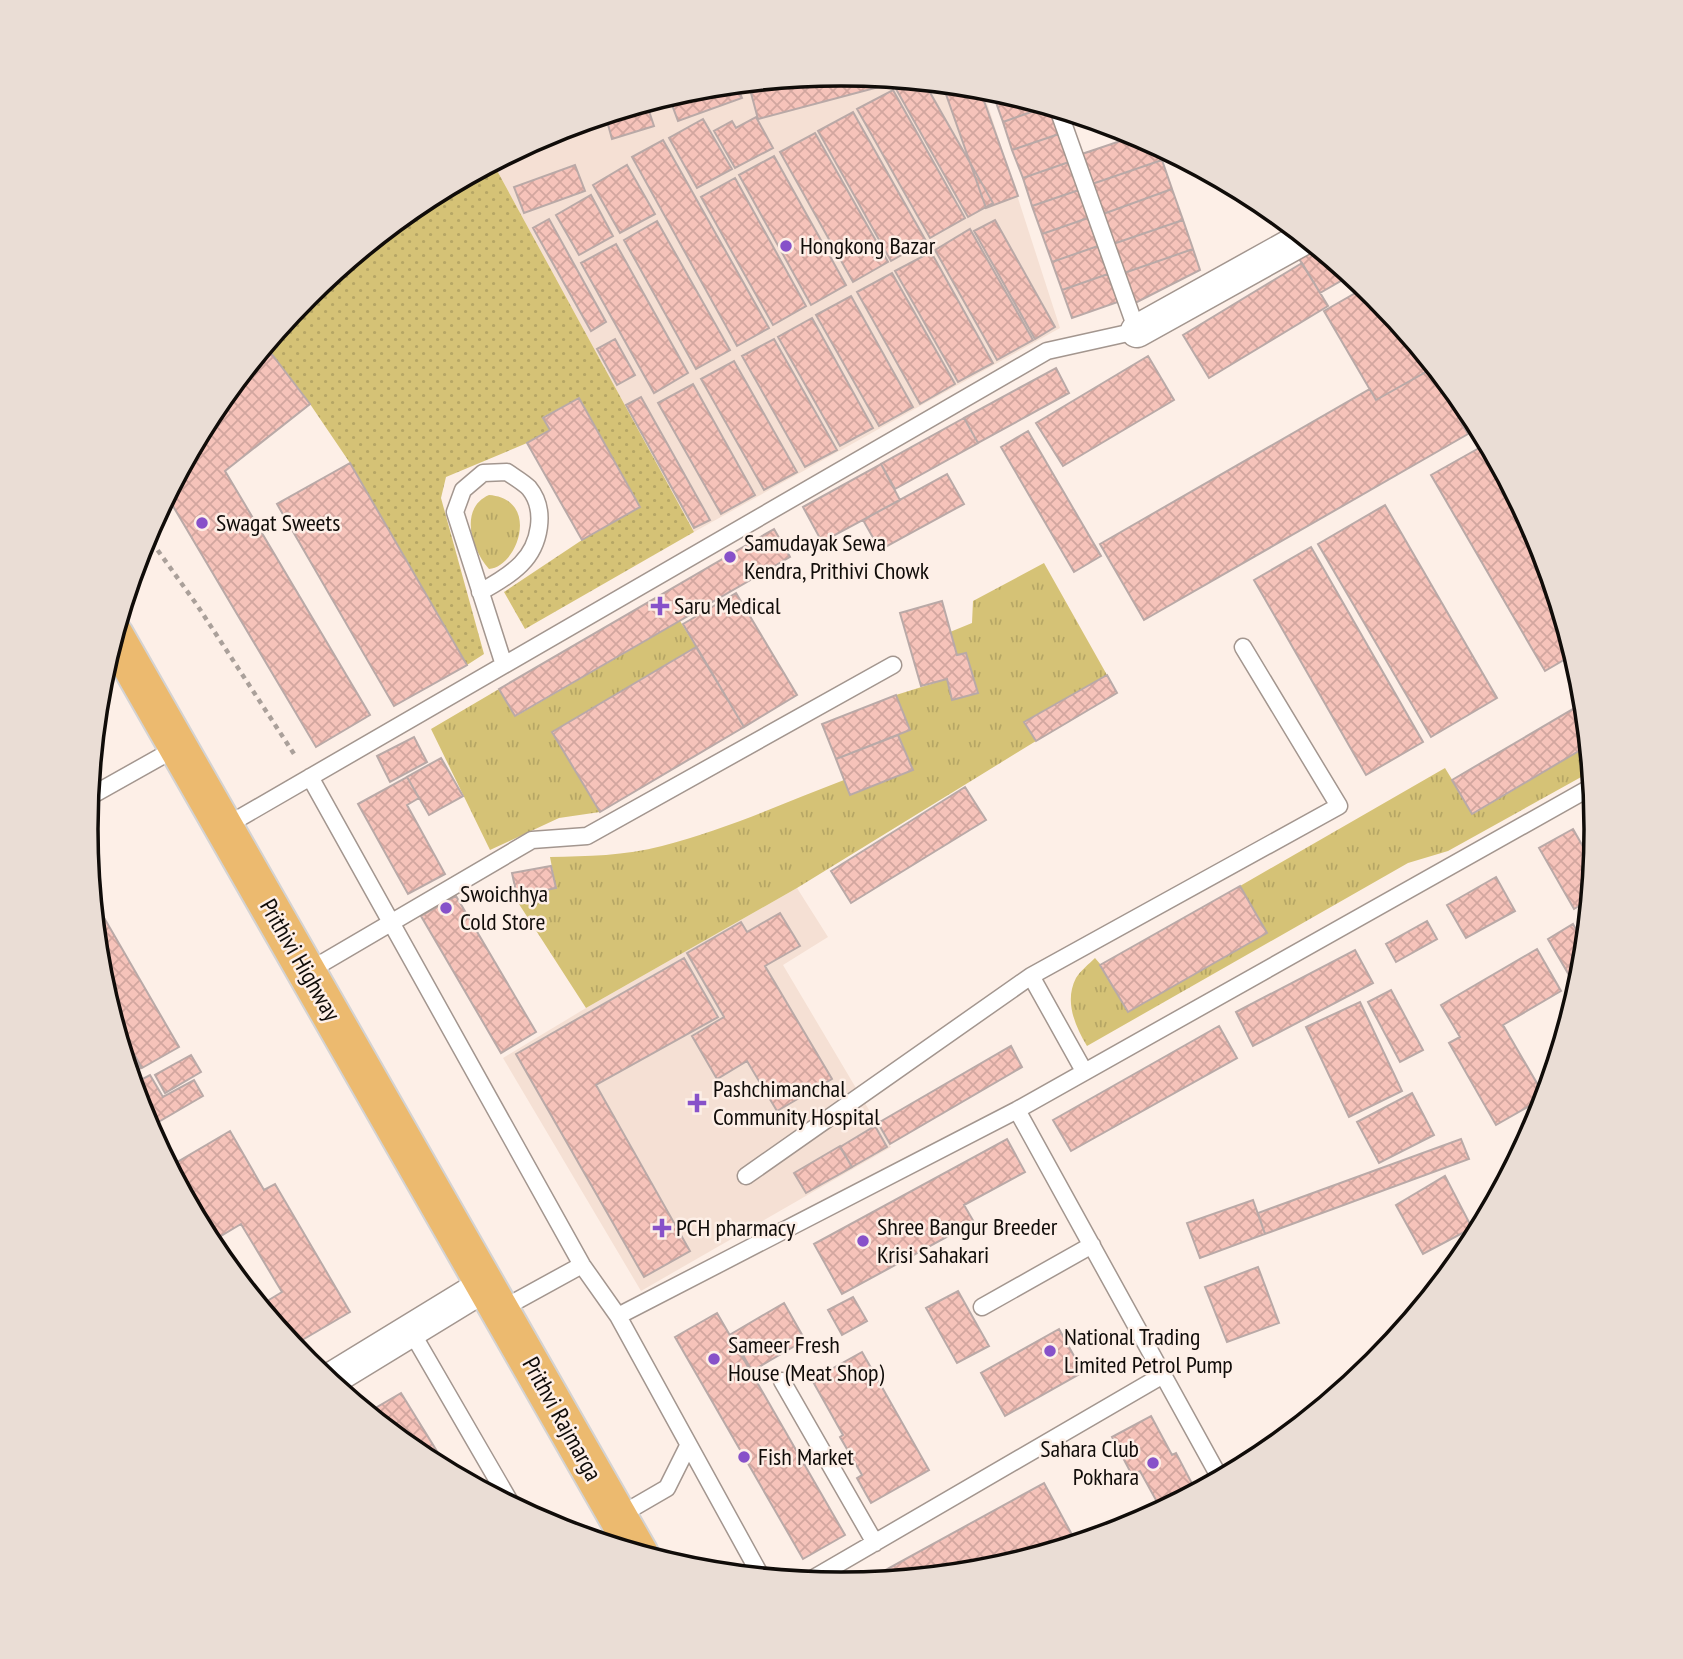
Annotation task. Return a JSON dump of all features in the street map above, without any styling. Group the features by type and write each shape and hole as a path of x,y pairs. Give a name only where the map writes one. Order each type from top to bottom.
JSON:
{"highway":[{"name":"Prithivi Highway","path":"121,647 493,1297"},
{"name":"Prithvi Rajmarga","path":"493,1297 633,1543"}],"street":[{"path":"1137,331 1297,242"},
{"path":"337,1376 411,1331 493,1297"}],"lane":[{"path":"224,827 1047,351 1137,331 1062,119"},
{"path":"480,592 503,579 523,562 537,538 540,511 529,489 507,472 483,473 463,490 455,512 480,592 505,665"},
{"path":"746,1176 1031,976 1339,806 1243,647"},
{"path":"307,972 532,840 587,836 893,665"},
{"path":"99,792 179,747"},
{"path":"310,778 582,1265 618,1316 757,1568"},
{"path":"618,1316 1017,1110 1584,791"},
{"path":"1031,976 1084,1071"},
{"path":"1017,1110 1216,1472"},
{"path":"982,1307 1092,1245"},
{"path":"493,1297 582,1265"},
{"path":"411,1331 505,1493"},
{"path":"823,1573 1163,1375"},
{"path":"782,1381 875,1543"},
{"path":"617,1517 667,1488 688,1446"}],"path":[{"path":"154,545 197,605 310,778"}],"shaded area":[{"name":"Hongkong Bazar","path":"793,87 890,87 986,100 1060,328 694,532 497,171 557,142 602,125 696,100 744,92"},
{"name":"Pashchimanchal Community Hospital","path":"797,888 828,937 783,965 891,1147 641,1291 503,1058"}],"green space":[{"path":"497,171 694,532 525,629 504,592 582,540 640,507 579,398 543,417 550,430 527,443 446,477 441,498 484,654 467,665 350,463 310,404 271,354 268,357 316,304 351,270 389,239 428,211"},
{"path":"489,495 505,499 515,508 519,533 509,557 489,569 473,540 471,519 480,501"},
{"path":"1044,563 1107,675 1025,722 1036,741 797,888 586,1008 517,901 517,896 556,888 550,857 620,854 662,846 731,824 844,780 851,795 912,770 898,735 910,730 896,695 947,679 953,700 977,693 957,655 950,632 972,623 973,601"},
{"path":"680,621 696,647 552,732 600,812 559,818 490,850 431,729 499,689 516,716"},
{"path":"1581,750 1583,776 1448,851 1408,863 1087,1046 1072,1013 1071,996 1076,978 1095,958 1101,965 1267,933 1240,886 1445,768 1473,814"}],"building":[{"path":"793,87 879,87 758,119 751,93"},
{"path":"896,89 929,91 993,203 968,217"},
{"path":"893,90 965,218 930,238 857,109"},
{"path":"740,93 742,98 678,121 672,106"},
{"path":"946,93 983,99 1018,196 986,208"},
{"path":"996,102 1034,111 1003,122"},
{"path":"649,111 654,126 612,139 608,123"},
{"path":"1034,111 1052,116 1059,134 1012,150 1003,122"},
{"path":"853,112 926,241 891,261 818,131"},
{"path":"756,117 773,148 735,168 714,131 732,121 736,128"},
{"path":"703,119 732,169 697,188 669,138"},
{"path":"815,133 888,262 853,282 780,152"},
{"path":"1059,134 1069,162 1023,178 1012,150"},
{"path":"663,140 769,328 737,346 632,157"},
{"path":"1122,140 1162,160 1092,184 1082,154"},
{"path":"774,156 846,285 811,305 739,175"},
{"path":"1162,160 1172,189 1103,214 1092,184"},
{"path":"1069,162 1079,190 1032,206 1023,178"},
{"path":"575,165 585,191 524,213 514,187"},
{"path":"627,165 655,214 620,233 593,185"},
{"path":"735,178 806,306 773,325 701,197"},
{"path":"1172,189 1183,220 1113,244 1103,214"},
{"path":"1079,190 1088,218 1042,234 1032,206"},
{"path":"591,195 613,236 579,255 556,215"},
{"path":"1088,218 1098,246 1052,262 1042,234"},
{"path":"549,219 606,322 591,331 533,228"},
{"path":"995,220 1055,327 1035,339 974,231"},
{"path":"1183,220 1193,249 1124,273 1113,244"},
{"path":"657,221 730,350 696,369 624,240"},
{"path":"970,229 1033,340 997,360 935,250"},
{"path":"616,244 688,373 654,393 581,263"},
{"path":"1098,246 1108,274 1062,290 1052,262"},
{"path":"1193,249 1200,270 1135,303 1124,273"},
{"path":"1309,251 1342,280 1320,293 1298,257"},
{"path":"931,252 993,363 958,382 895,271"},
{"path":"1302,263 1328,306 1209,378 1183,335"},
{"path":"892,273 955,384 920,404 857,292"},
{"path":"1108,274 1118,302 1072,318 1062,290"},
{"path":"1356,293 1401,339 1427,371 1376,400 1324,311"},
{"path":"851,296 913,407 879,426 816,315"},
{"path":"812,318 873,428 840,446 778,337"},
{"path":"615,339 635,375 617,385 597,349"},
{"path":"774,339 837,450 805,467 742,356"},
{"path":"270,354 310,404 225,471 370,715 316,747 172,505 223,416"},
{"path":"1148,356 1174,400 1063,466 1036,423"},
{"path":"734,361 797,472 764,490 701,379"},
{"path":"1056,368 1069,393 978,443 964,418"},
{"path":"1427,371 1449,401 1468,434 1144,620 1100,544 1370,389 1376,400"},
{"path":"693,384 755,495 721,514 658,403"},
{"path":"641,397 710,520 694,528 626,405"},
{"path":"579,398 640,507 582,540 527,443 550,430 543,418"},
{"path":"964,418 978,443 895,489 881,464"},
{"path":"1028,431 1101,556 1074,572 1001,447"},
{"path":"1480,448 1529,545 1546,590 1565,659 1545,671 1431,475"},
{"path":"350,463 467,665 394,706 277,504"},
{"path":"881,464 900,500 822,542 803,507"},
{"path":"947,474 964,504 880,550 863,520"},
{"path":"1385,505 1497,698 1431,737 1318,544"},
{"path":"774,529 790,557 515,716 499,689"},
{"path":"1311,547 1423,742 1366,775 1254,580"},
{"path":"736,593 797,695 744,727 683,624"},
{"path":"942,601 957,655 966,653 978,693 952,700 947,679 921,686 900,613"},
{"path":"696,647 744,727 600,812 552,732"},
{"path":"1107,675 1117,693 1036,741 1024,722"},
{"path":"896,695 910,730 836,759 822,724"},
{"path":"1575,708 1581,750 1472,814 1452,780"},
{"path":"898,735 913,770 850,795 836,759"},
{"path":"414,737 427,762 390,782 377,756"},
{"path":"441,758 463,796 429,815 407,777"},
{"path":"407,777 419,798 407,805 445,874 408,894 358,804"},
{"path":"965,787 986,820 851,903 831,871"},
{"path":"1573,829 1585,849 1581,905 1574,909 1539,848"},
{"path":"551,866 556,888 517,896 512,873"},
{"path":"1496,877 1515,911 1466,938 1447,905"},
{"path":"1240,886 1267,933 1128,1012 1100,965"},
{"path":"456,896 536,1032 501,1053 421,916"},
{"path":"780,913 800,946 765,966 832,1079 777,1111 747,1061 717,1079 692,1036 724,1017 687,953 741,922 747,932"},
{"path":"103,916 179,1047 142,1068 131,1049 123,1022"},
{"path":"1427,921 1437,939 1396,962 1386,944"},
{"path":"1573,924 1578,933 1570,977 1548,939"},
{"path":"1537,949 1561,991 1503,1025 1539,1087 1533,1104 1496,1125 1449,1043 1460,1037 1441,1005"},
{"path":"1355,950 1373,983 1253,1046 1236,1012"},
{"path":"684,958 718,1017 596,1085 690,1251 644,1277 516,1054"},
{"path":"1391,990 1423,1050 1400,1062 1368,1002"},
{"path":"1360,1002 1402,1091 1349,1117 1306,1027"},
{"path":"1219,1026 1237,1058 1071,1151 1053,1120"},
{"path":"1011,1046 1022,1067 890,1144 878,1123"},
{"path":"132,1053 141,1068 137,1070"},
{"path":"191,1055 201,1072 165,1093 155,1075"},
{"path":"150,1075 163,1097 194,1080 203,1096 158,1122 141,1080"},
{"path":"1412,1093 1434,1135 1379,1163 1357,1122"},
{"path":"875,1126 887,1147 852,1167 840,1147"},
{"path":"230,1131 264,1190 275,1184 350,1312 302,1340 267,1301 282,1292 241,1224 219,1237 176,1163"},
{"path":"1007,1139 1025,1172 964,1205 974,1222 842,1294 814,1244"},
{"path":"1461,1139 1469,1159 1265,1234 1258,1213"},
{"path":"840,1146 852,1167 806,1193 794,1173"},
{"path":"1445,1176 1471,1226 1468,1230 1423,1254 1396,1205"},
{"path":"1253,1200 1265,1234 1200,1258 1187,1223"},
{"path":"1258,1267 1279,1323 1227,1342 1205,1287"},
{"path":"958,1291 989,1346 957,1363 926,1308"},
{"path":"853,1297 867,1321 842,1335 828,1310"},
{"path":"784,1303 805,1340 752,1371 731,1334"},
{"path":"717,1313 845,1535 803,1559 675,1337"},
{"path":"1059,1329 1083,1372 1005,1416 981,1373"},
{"path":"862,1352 929,1470 871,1503 857,1478 862,1475 840,1437 843,1435 812,1380"},
{"path":"401,1393 439,1455 389,1420 375,1408"},
{"name":"Sahara Club Pokhara","path":"1151,1416 1172,1455 1176,1453 1193,1485 1157,1503 1140,1471 1132,1475 1112,1437"},
{"path":"1044,1483 1073,1536 987,1559 882,1572"}],"place":[{"name":"Hongkong Bazar","path":"786,246"},
{"name":"Swagat Sweets","path":"202,523"},
{"name":"Samudayak Sewa Kendra, Prithivi Chowk","path":"730,557"},
{"name":"Saru Medical","path":"660,606"},
{"name":"Swoichhya Cold Store","path":"446,908"},
{"name":"Pashchimanchal Community Hospital","path":"697,1103"},
{"name":"PCH pharmacy","path":"662,1228"},
{"name":"Shree Bangur Breeder Krisi Sahakari","path":"863,1241"},
{"name":"National Trading Limited Petrol Pump","path":"1050,1351"},
{"name":"Sameer Fresh House (Meat Shop)","path":"714,1359"},
{"name":"Fish Market","path":"744,1457"},
{"name":"Sahara Club Pokhara","path":"1153,1463"}]}
